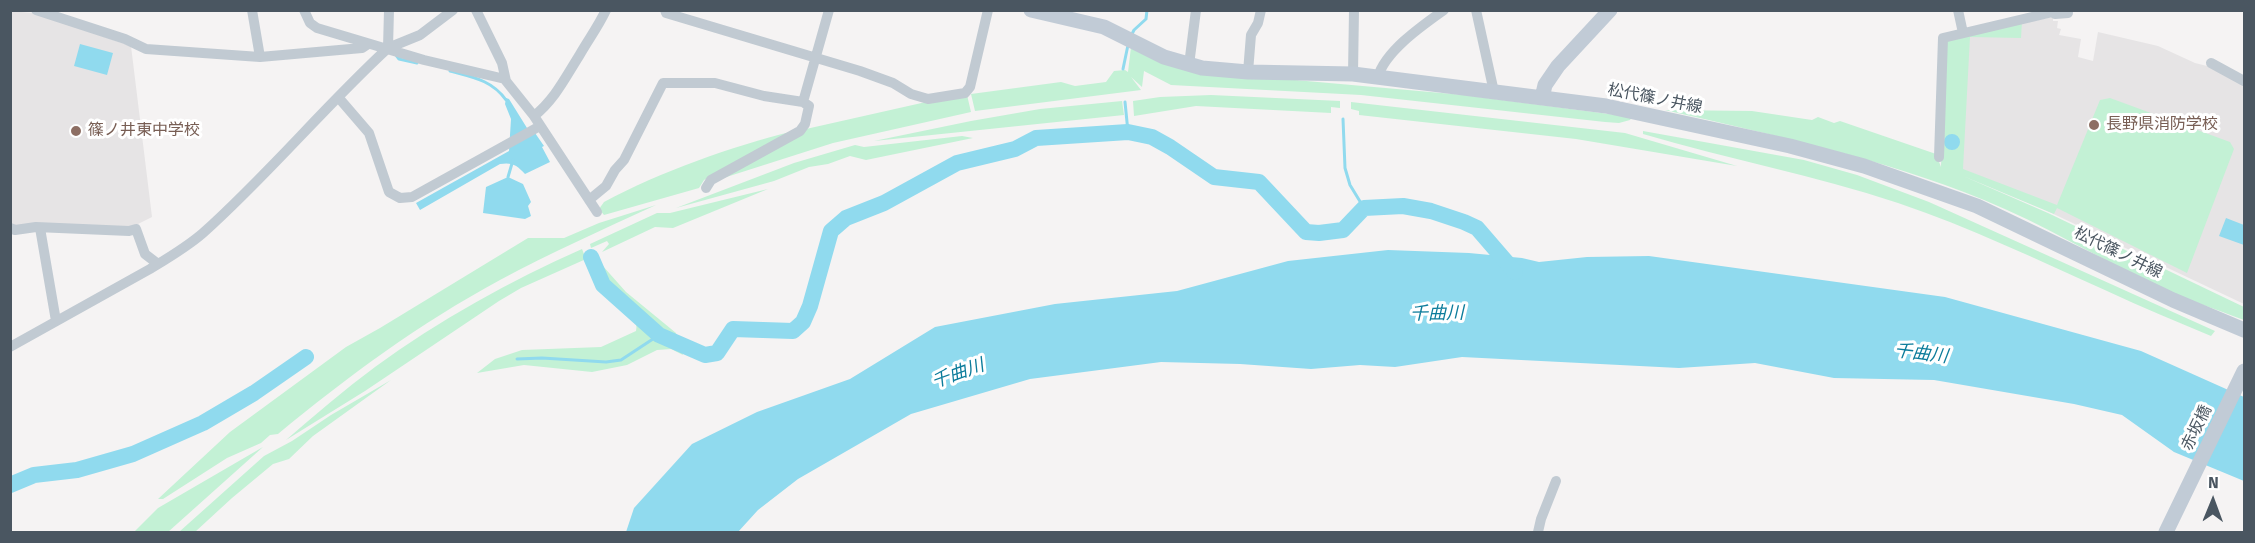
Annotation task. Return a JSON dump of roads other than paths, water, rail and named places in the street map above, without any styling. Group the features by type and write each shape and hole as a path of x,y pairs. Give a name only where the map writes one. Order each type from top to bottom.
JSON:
{"main road":[{"name":"松代篠ノ井線","path":"1031,10 1104,27 1164,57 1189,65 1248,72 1353,74 1542,98 1645,114 1790,146 1895,177 1977,206 2173,300 2244,330"},
{"path":"1542,98 1545,85 1558,66 1610,10"},
{"name":"赤坂橋","path":"2166,532 2244,371"}],"street":[{"path":"36,10 125,39 146,49 260,57 362,48 368,44"},
{"path":"252,10 260,57"},
{"path":"304,10 310,23 317,28 424,60 505,79"},
{"path":"388,48 389,10"},
{"path":"10,347 158,264 203,233 388,48 420,35 453,10"},
{"path":"476,10 502,63 505,79 597,212"},
{"path":"339,98 369,133 389,192 400,198 412,197 536,124 564,84 599,26 606,10"},
{"path":"665,10 817,57 893,83 911,94 928,99 965,93 970,87 988,10"},
{"path":"803,102 829,10"},
{"path":"1189,65 1196,10"},
{"path":"1248,72 1251,35 1262,10"},
{"path":"1353,74 1354,10"},
{"path":"1378,77 1380,69 1412,34 1444,10"},
{"path":"1476,10 1494,92"},
{"path":"1958,10 1963,33"},
{"path":"1939,157 1943,38 2052,11 2068,13"},
{"path":"2211,63 2244,81"},
{"path":"588,200 606,186 624,159 663,83 715,83 764,96 803,102 809,106 800,131 711,180 706,188"},
{"path":"10,228 15,230 40,228 129,231 135,229 145,254 158,264"},
{"path":"40,228 56,321"},
{"path":"1538,532 1556,481"}],"water":[{"path":"80,44 113,53 107,75 74,66"},
{"path":"506,98 509,99 527,128 535,133 544,146 542,147 550,162 525,174 514,165 500,164 420,210 416,203 509,151 511,119 505,104"},
{"path":"1952,134 1958,136 1960,142 1958,148 1952,150 1946,148 1944,142 1946,136"},
{"path":"508,177 523,184 531,202 528,206 531,216 525,219 483,213 486,187"},
{"path":"2226,218 2244,225 2244,245 2219,236"},
{"name":"千曲川","path":"1388,250 1469,253 1539,262 1587,257 1649,256 1945,297 2141,351 2244,397 2244,481 2174,452 2122,415 2074,404 1934,380 1834,378 1755,363 1679,368 1462,357 1395,367 1360,365 1311,369 1161,362 1030,379 911,414 798,479 758,510 738,532 626,532 634,508 692,444 757,412 850,379 935,327 1055,304 1177,291 1288,261"}],"waterway":[{"path":"1132,34 1146,19 1147,10"},
{"path":"1123,69 1128,45"},
{"path":"396,55 399,59 417,63"},
{"path":"450,71 488,84 506,100"},
{"path":"1125,102 1128,132"},
{"path":"1343,119 1345,168 1350,185 1364,208"},
{"path":"591,257 603,285 659,335 705,355 717,353 733,329 793,331 803,322 810,306 831,231 846,218 884,203 957,163 1015,149 1036,138 1128,132 1152,137 1214,177 1259,182 1306,232 1343,230 1364,208 1403,206 1431,211 1477,228 1515,272"},
{"path":"508,177 513,160"},
{"path":"517,359 542,358 606,362 621,360 659,335"},
{"path":"10,485 34,475 77,470 133,454 203,423 254,393 306,357"}],"place":[{"name":"長野県消防学校","path":"2094,125"},
{"name":"篠ノ井東中学校","path":"76,131"}]}
